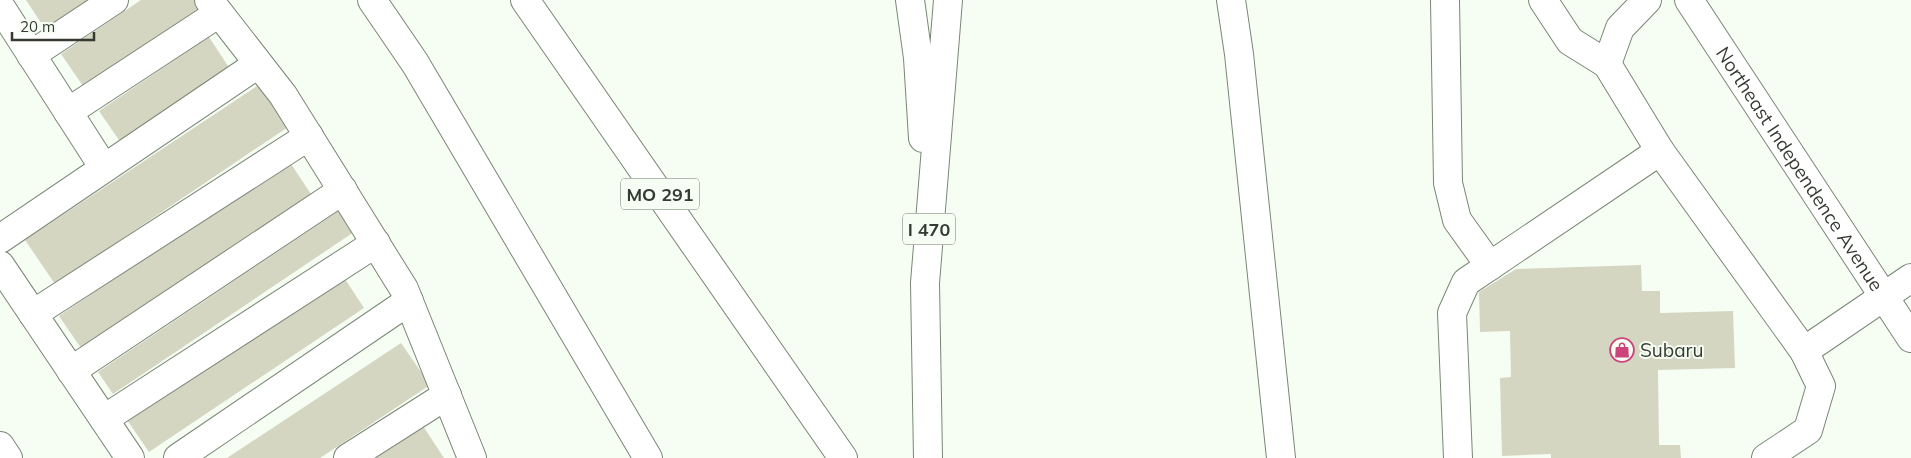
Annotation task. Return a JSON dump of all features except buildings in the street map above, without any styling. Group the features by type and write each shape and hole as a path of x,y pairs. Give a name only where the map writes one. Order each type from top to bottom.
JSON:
{"main road":[{"path":"31,55 114,0"},
{"path":"372,0 415,63 648,458"},
{"name":"MO 291","path":"525,0 794,389 844,458"},
{"path":"910,0 918,58 925,167 925,282"},
{"name":"I 470","path":"928,458 925,282 948,0"},
{"path":"1231,0 1239,54 1281,458"},
{"path":"1244,0 1249,156"},
{"path":"1445,0 1448,183 1457,220 1490,266"},
{"path":"1543,0 1570,42 1607,64 1660,151 1804,351 1821,386 1808,430 1766,458"},
{"path":"1607,64 1620,28 1647,0"},
{"name":"Northeast Independence Avenue","path":"1688,0 1911,338"},
{"path":"0,6 104,168"},
{"path":"68,112 214,7 283,95 404,289 472,458"},
{"path":"0,239 258,64"},
{"path":"33,314 309,136"},
{"path":"1458,458 1452,312 1466,282 1660,151"},
{"path":"71,371 343,190"},
{"path":"104,419 376,243"},
{"path":"0,266 130,458"},
{"path":"1804,351 1911,278"},
{"path":"178,458 409,301"},
{"path":"348,458 447,395"},
{"path":"0,446 8,458"}],"place":[{"name":"Subaru","path":"1622,350"}]}
